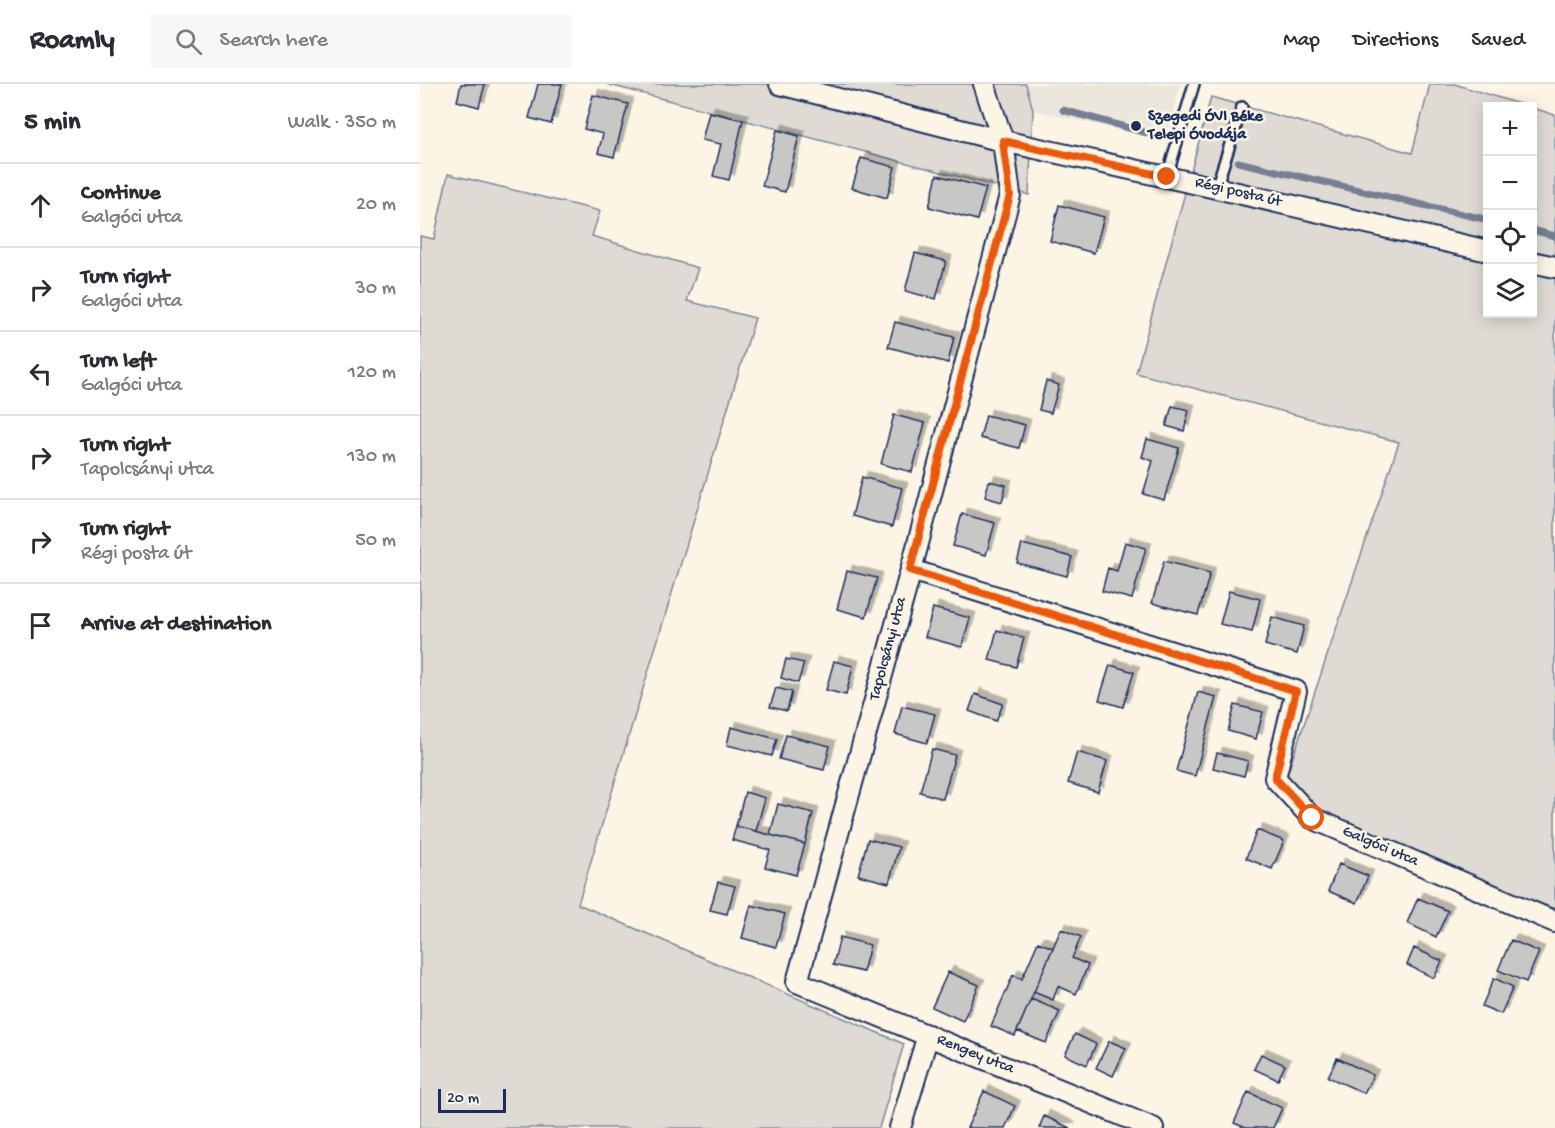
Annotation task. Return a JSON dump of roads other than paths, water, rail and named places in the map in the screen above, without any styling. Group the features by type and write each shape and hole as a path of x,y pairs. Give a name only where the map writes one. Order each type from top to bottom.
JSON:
{"street":[{"name":"Régi posta út","path":"780,84 1003,141 1483,250"},
{"name":"Tapolcsányi utca","path":"797,982 1010,195 1003,141 984,84"},
{"path":"1537,263 1555,267"},
{"name":"Galgóci utca","path":"910,570 1296,691 1275,778 1312,818 1555,922"},
{"name":"Rengey utca","path":"797,982 1153,1128"},
{"path":"900,1128 928,1035"}],"lane":[{"path":"1167,177 1194,84"},
{"path":"1216,188 1242,107"}],"waterway":[{"path":"1063,110 1158,136"},
{"path":"1238,162 1483,219"},
{"path":"1537,231 1555,236"}],"place":[{"name":"Szegedi ÓVI Béke Telepi Óvodája","path":"1136,126"}]}
